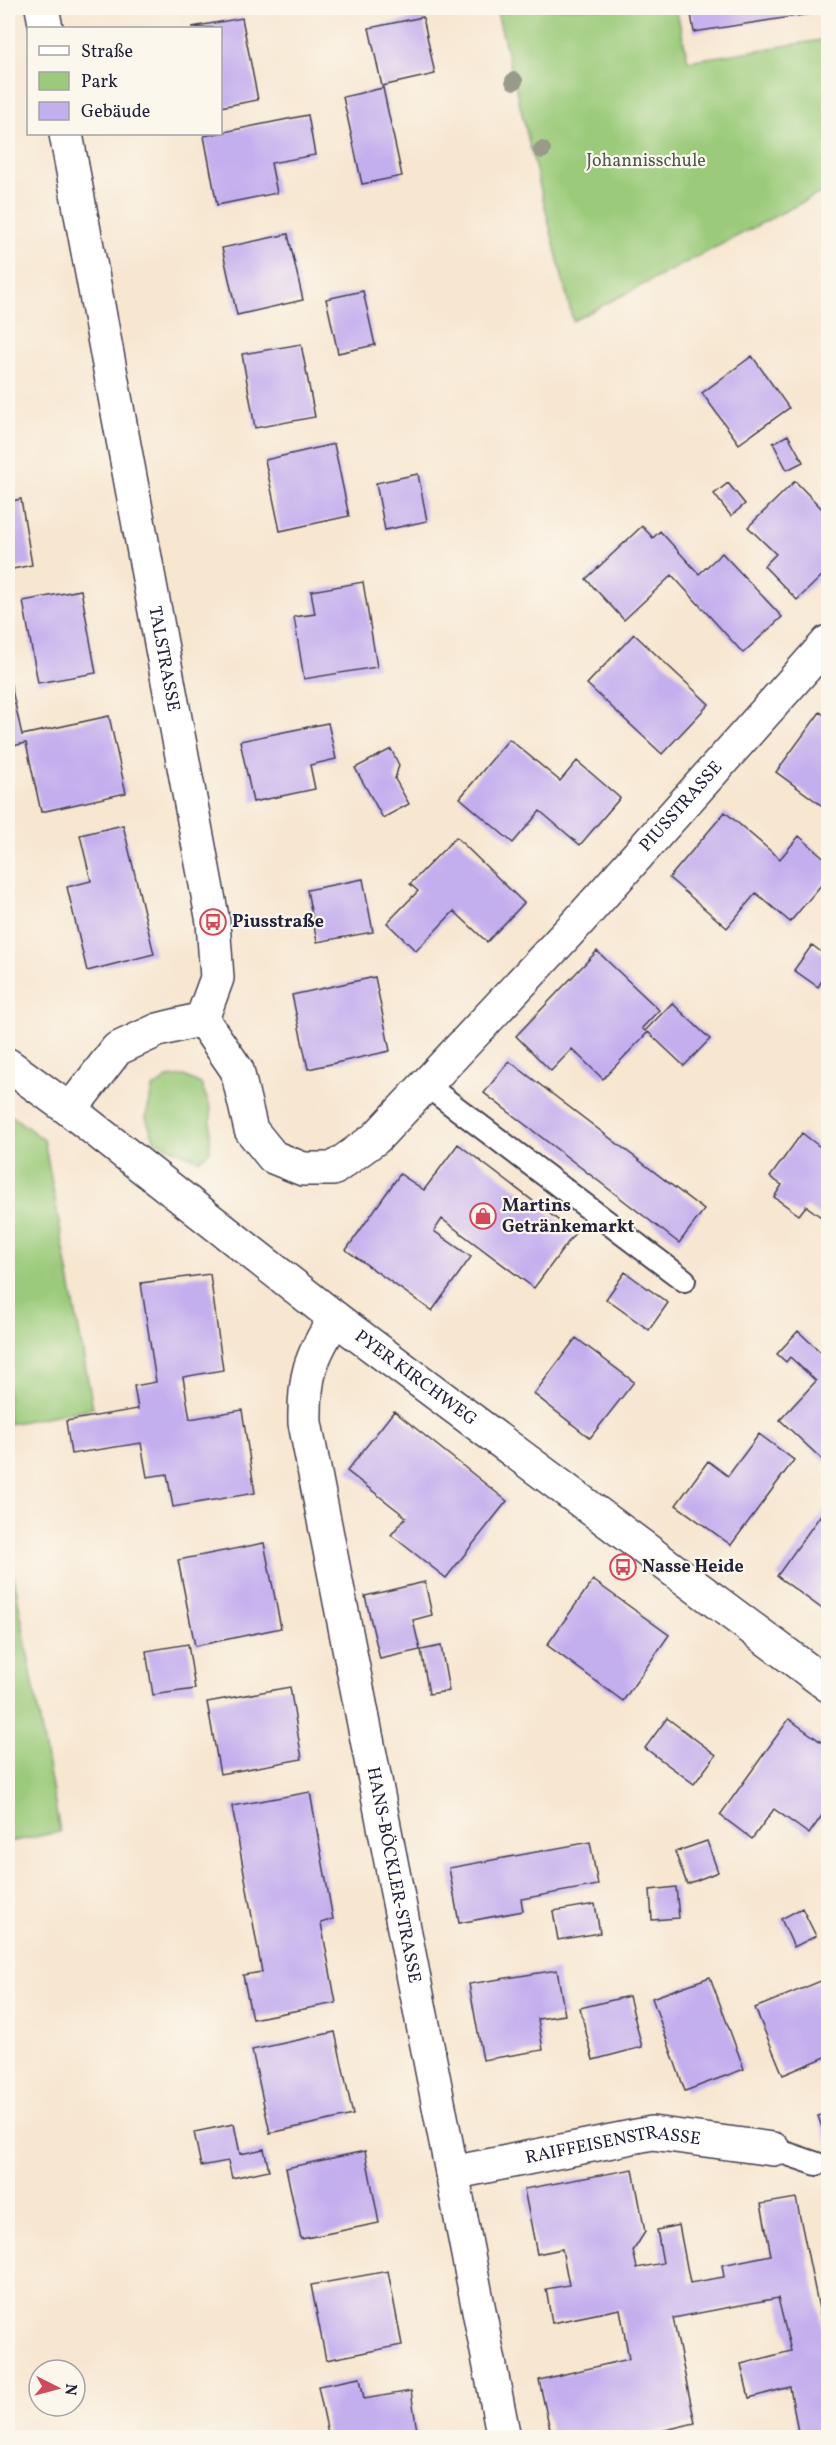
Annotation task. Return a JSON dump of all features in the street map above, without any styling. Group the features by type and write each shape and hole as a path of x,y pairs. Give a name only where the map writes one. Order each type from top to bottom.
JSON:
{"street":[{"path":"42,8 46,27"},
{"name":"TALSTRASSE","path":"66,135 213,921 217,978 202,1019"},
{"name":"PIUSSTRASSE","path":"202,1019 237,1070 251,1130 273,1157 303,1169 333,1168 376,1138 426,1085 579,921 828,642"},
{"path":"70,1110 117,1049 158,1030 202,1019"},
{"name":"PYER KIRCHWEG","path":"8,1065 70,1110 335,1318 828,1685"},
{"name":"HANS-BÖCKLER-STRASSE","path":"335,1318 315,1349 304,1387 305,1423 504,2438"},
{"name":"RAIFFEISENSTRASSE","path":"452,2173 652,2133 773,2149"}],"lane":[{"path":"426,1085 684,1280"},
{"path":"773,2149 817,2164"}],"green space":[{"name":"Johannisschule","path":"496,8 676,8 688,61 828,39 828,189 573,321"},
{"path":"184,1076 201,1084 211,1109 210,1151 199,1160 155,1141 146,1118 152,1089 167,1078"},
{"path":"8,1113 44,1140 93,1408 8,1424"},
{"path":"10,1556 60,1832 8,1842 8,1557"}],"building":[{"path":"690,8 809,8 810,14 694,32"},
{"path":"423,17 435,74 382,86 369,28"},
{"path":"242,18 258,100 222,107 222,27 192,27"},
{"path":"383,88 402,176 362,184 343,97"},
{"path":"308,115 315,155 271,163 277,193 217,205 204,136 222,135 222,132"},
{"path":"288,234 303,300 237,315 222,248"},
{"path":"363,291 375,345 338,353 326,299"},
{"path":"301,344 315,417 255,428 242,354"},
{"path":"752,356 789,408 739,444 702,393"},
{"path":"788,435 803,462 787,470 773,443"},
{"path":"334,444 349,516 280,531 265,460"},
{"path":"418,474 427,521 385,530 376,483"},
{"path":"795,481 828,515 828,570 797,600 764,566 776,554 748,527"},
{"path":"728,483 745,504 731,516 714,494"},
{"path":"21,499 32,565 8,570 8,502"},
{"path":"642,526 653,538 660,531 699,574 722,553 782,617 743,653 672,575 624,620 586,579"},
{"path":"363,582 377,667 304,679 294,617 315,614 311,591"},
{"path":"81,590 96,673 38,683 23,601"},
{"path":"634,634 709,704 662,754 587,684"},
{"path":"8,672 22,735 109,716 126,793 41,812 26,743 8,747"},
{"path":"820,712 828,718 828,810 776,772"},
{"path":"328,723 336,759 310,765 315,789 253,802 240,741"},
{"path":"509,739 560,781 577,761 620,798 580,845 540,811 513,843 460,798"},
{"path":"391,749 399,765 395,779 409,804 383,818 355,768"},
{"path":"725,812 780,859 799,836 828,861 828,877 790,922 756,893 727,928 669,878"},
{"path":"123,825 154,954 87,971 67,887 91,881 80,835"},
{"path":"456,837 524,903 487,942 454,911 416,951 387,923 418,891 410,884"},
{"path":"363,879 373,932 317,942 307,890"},
{"path":"812,945 828,957 828,971 818,987 794,970"},
{"path":"597,951 659,1010 642,1028 645,1031 672,1003 710,1039 684,1066 648,1032 603,1079 572,1049 551,1071 516,1036"},
{"path":"375,977 390,1051 308,1069 292,995"},
{"path":"509,1061 704,1210 679,1243 484,1093"},
{"path":"802,1133 828,1153 828,1222 806,1206 799,1215 774,1197 782,1185 770,1177"},
{"path":"458,1144 575,1233 534,1288 442,1219 434,1231 471,1257 432,1311 346,1250 400,1174 424,1190"},
{"path":"625,1272 668,1303 649,1330 606,1299"},
{"path":"210,1274 223,1370 183,1377 190,1419 242,1410 255,1493 173,1507 167,1474 147,1477 141,1443 71,1454 66,1421 138,1409 134,1386 156,1382 141,1283"},
{"path":"798,1331 828,1359 828,1392 825,1396 828,1399 828,1465 780,1420 816,1381 790,1357 786,1362 777,1354"},
{"path":"576,1338 634,1382 590,1438 534,1394"},
{"path":"394,1411 507,1501 446,1578 391,1535 406,1517 347,1471"},
{"path":"759,1434 794,1460 731,1545 676,1505 708,1461 728,1476"},
{"path":"825,1509 828,1512 828,1613 777,1576"},
{"path":"264,1543 281,1628 195,1646 178,1560"},
{"path":"593,1580 669,1635 623,1701 547,1645"},
{"path":"425,1582 432,1615 413,1620 420,1650 380,1659 365,1596"},
{"path":"188,1644 195,1689 153,1695 146,1651"},
{"path":"441,1646 449,1691 429,1694 421,1650"},
{"path":"290,1687 302,1759 220,1774 207,1702"},
{"path":"667,1718 716,1755 694,1784 645,1748"},
{"path":"789,1719 828,1747 828,1807 809,1834 774,1809 752,1839 720,1815"},
{"path":"310,1792 333,1919 321,1923 336,2003 252,2019 243,1975 262,1972 232,1806"},
{"path":"707,1841 718,1872 687,1884 675,1852"},
{"path":"590,1842 598,1885 521,1899 523,1911 459,1923 449,1868"},
{"path":"676,1887 679,1918 652,1920 650,1890"},
{"path":"595,1904 600,1933 558,1940 553,1911"},
{"path":"802,1908 816,1936 794,1947 781,1919"},
{"path":"557,1970 565,2015 538,2019 543,2050 483,2060 469,1984"},
{"path":"710,1977 744,2069 685,2091 652,1998"},
{"path":"828,1978 828,2056 783,2075 755,2008"},
{"path":"629,1996 642,2047 593,2060 580,2008"},
{"path":"335,2032 353,2115 270,2133 252,2050"},
{"path":"828,2112 828,2145 818,2116"},
{"path":"234,2124 240,2154 264,2149 269,2170 232,2178 228,2161 201,2166 194,2132"},
{"path":"365,2151 379,2223 301,2239 286,2168"},
{"path":"633,2169 645,2232 633,2251 637,2268 663,2263 657,2230 679,2225 690,2283 724,2277 722,2265 771,2255 761,2204 796,2198 828,2352 828,2438 799,2438 790,2387 749,2398 741,2364 791,2351 778,2298 673,2318 695,2423 631,2438 552,2438 539,2380 629,2359 620,2309 552,2323 546,2289 569,2285 562,2249 537,2254 524,2189"},
{"path":"388,2271 402,2345 326,2360 311,2285"},
{"path":"360,2378 364,2399 411,2391 418,2438 329,2438 318,2386"}],"place":[{"name":"Piusstraße","path":"213,922"},
{"name":"Martins Getränkemarkt","path":"483,1216"},
{"name":"Nasse Heide","path":"623,1567"}]}
